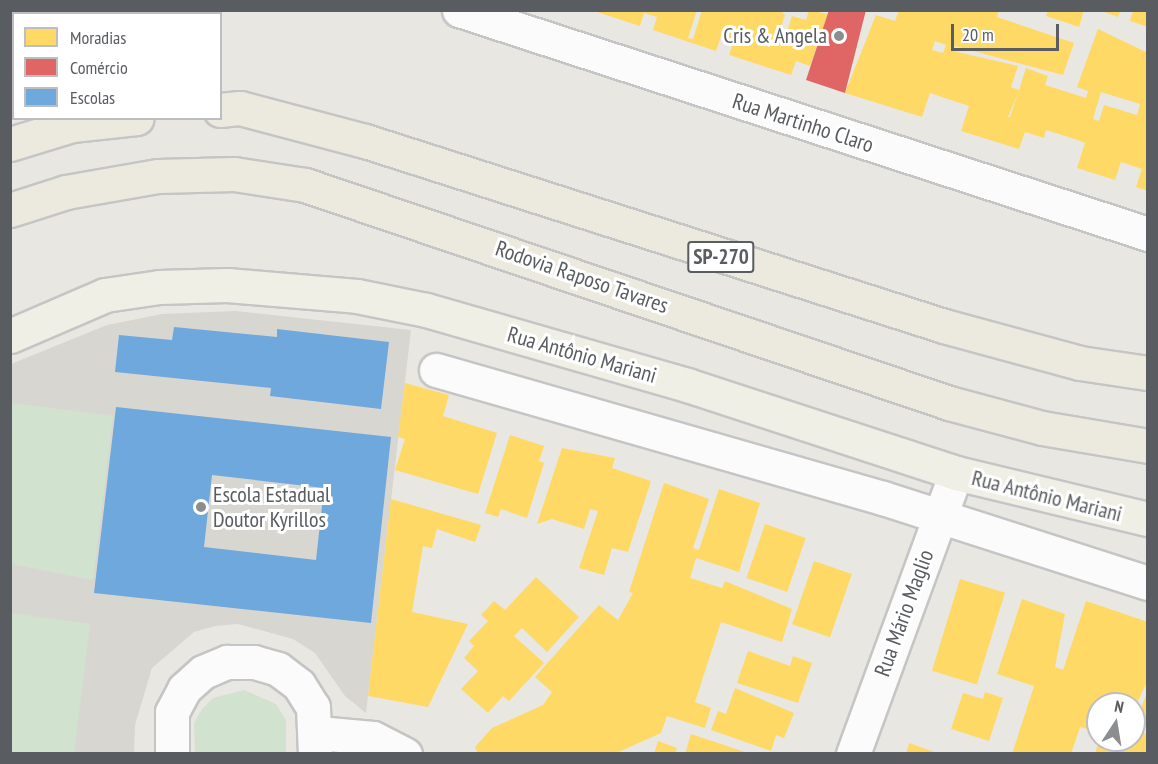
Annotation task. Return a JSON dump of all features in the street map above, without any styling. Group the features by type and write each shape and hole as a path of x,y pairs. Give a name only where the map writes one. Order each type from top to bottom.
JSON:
{"highway":[{"name":"SP-270","path":"222,110 240,108 365,141 944,326 1080,363 1148,373"},
{"path":"10,144 72,125 118,120"},
{"name":"Rodovia Raposo Tavares","path":"10,210 66,192 158,176 234,174 305,185 949,403 1042,428 1148,446"}],"main road":[{"name":"Rua Antônio Mariani","path":"10,336 105,295 159,287 227,285 357,296 426,310 687,386 956,473 1148,519"}],"street":[{"name":"Rua Martinho Claro","path":"459,10 1148,234"},
{"path":"436,370 940,516 1148,583"},
{"name":"Rua Mário Maglio","path":"853,753 956,473"},
{"path":"172,753 172,712 184,688 203,672 228,662 254,662 292,680 313,707 316,743 373,738 405,753"}],"shaded area":[{"name":"Escola Estadual Doutor Kyrillos","path":"236,311 411,330 366,713 345,696 315,653 293,639 238,624 215,626 194,632 152,668 135,725 134,753 11,754 11,364 107,325 162,314"}],"green space":[{"path":"11,403 113,416 93,580 11,564"},
{"path":"11,613 90,624 74,753 11,753"},
{"path":"244,690 276,704 286,720 286,753 195,753 194,723 202,709 213,698"}],"building: Moradias":[{"path":"697,10 688,38 693,39 702,10 780,10 785,15 777,41 783,44 792,16 806,20 809,10 828,14 810,66 796,61 791,75 729,55 734,40 721,36 716,51 653,30 657,17 644,13 640,26 594,11"},
{"path":"899,10 999,10 997,17 1074,43 1063,75 955,46 953,51 1018,66 1011,87 1019,90 1026,68 1048,76 1045,85 1086,98 1088,91 1077,87 1098,29 1148,53 1148,191 1136,187 1142,169 1121,162 1115,180 1077,168 1085,143 1078,140 1046,130 1044,138 1025,132 1019,149 961,131 969,106 930,93 922,117 845,93 876,15 895,21","holes":["935,41 946,45 943,53 932,50","1101,92 1140,104 1137,115 1104,105 1099,121 1093,119","1018,93 1010,117 1008,117"]},
{"path":"1048,10 1084,10 1079,27 1046,16"},
{"path":"1099,10 1121,10 1118,17"},
{"path":"1133,10 1148,10 1148,27 1130,21"},
{"path":"405,383 449,395 443,416 497,433 478,494 395,470 405,439 398,437"},
{"path":"510,435 544,446 539,461 544,463 527,518 501,509 498,517 485,513"},
{"path":"562,448 615,458 612,468 651,481 628,552 612,548 604,575 579,568 598,511 590,509 584,529 552,519 537,524"},
{"path":"664,483 709,499 693,548 699,550 719,489 760,503 739,572 696,558 690,578 722,588 725,581 792,609 782,642 721,622 695,702 711,708 705,728 667,716 661,733 614,754 478,754 475,747 492,728 543,705 552,692 535,677 599,605 618,620 633,593 629,592"},
{"path":"391,499 481,525 475,542 437,529 432,548 423,546 412,612 468,624 428,707 368,696"},
{"path":"765,524 806,538 787,592 746,578"},
{"path":"814,561 852,574 830,637 792,624"},
{"path":"536,577 579,617 547,652 522,628 514,636 544,663 509,701 503,696 488,713 461,689 478,671 464,658 474,646 469,641 488,621 481,615 494,601 505,610"},
{"path":"960,579 1005,593 977,685 932,671"},
{"path":"1022,599 1065,614 1055,667 1063,670 1086,601 1148,622 1148,680 1142,692 1086,692 1086,729 1080,727 1071,754 1012,754 1034,686 997,674"},
{"path":"748,651 790,666 793,656 812,663 798,703 737,683"},
{"path":"735,688 794,713 784,738 776,735 771,751 711,730 718,711 726,714"},
{"path":"1148,691 1148,728 1146,727 1146,694"},
{"path":"985,692 1003,698 989,741 951,729 963,693 983,699"},
{"path":"1146,733 1148,734 1148,754 1095,754 1096,752 1146,752"},
{"path":"691,734 748,753 748,754 685,754"},
{"path":"658,741 677,748 675,754 654,754"},
{"path":"909,743 937,753 937,754 906,754"}],"building: Comércio":[{"name":"Cris & Angela","path":"829,10 866,10 845,93 806,80"}],"building: Escolas":[{"path":"174,327 277,337 277,329 389,342 381,409 270,396 271,388 115,372 119,335 172,340"},
{"path":"116,407 391,437 371,623 94,593","holes":["212,475 324,488 316,560 204,547"]}],"place":[{"name":"Cris & Angela","path":"839,36"},
{"name":"Escola Estadual Doutor Kyrillos","path":"201,507"}]}
